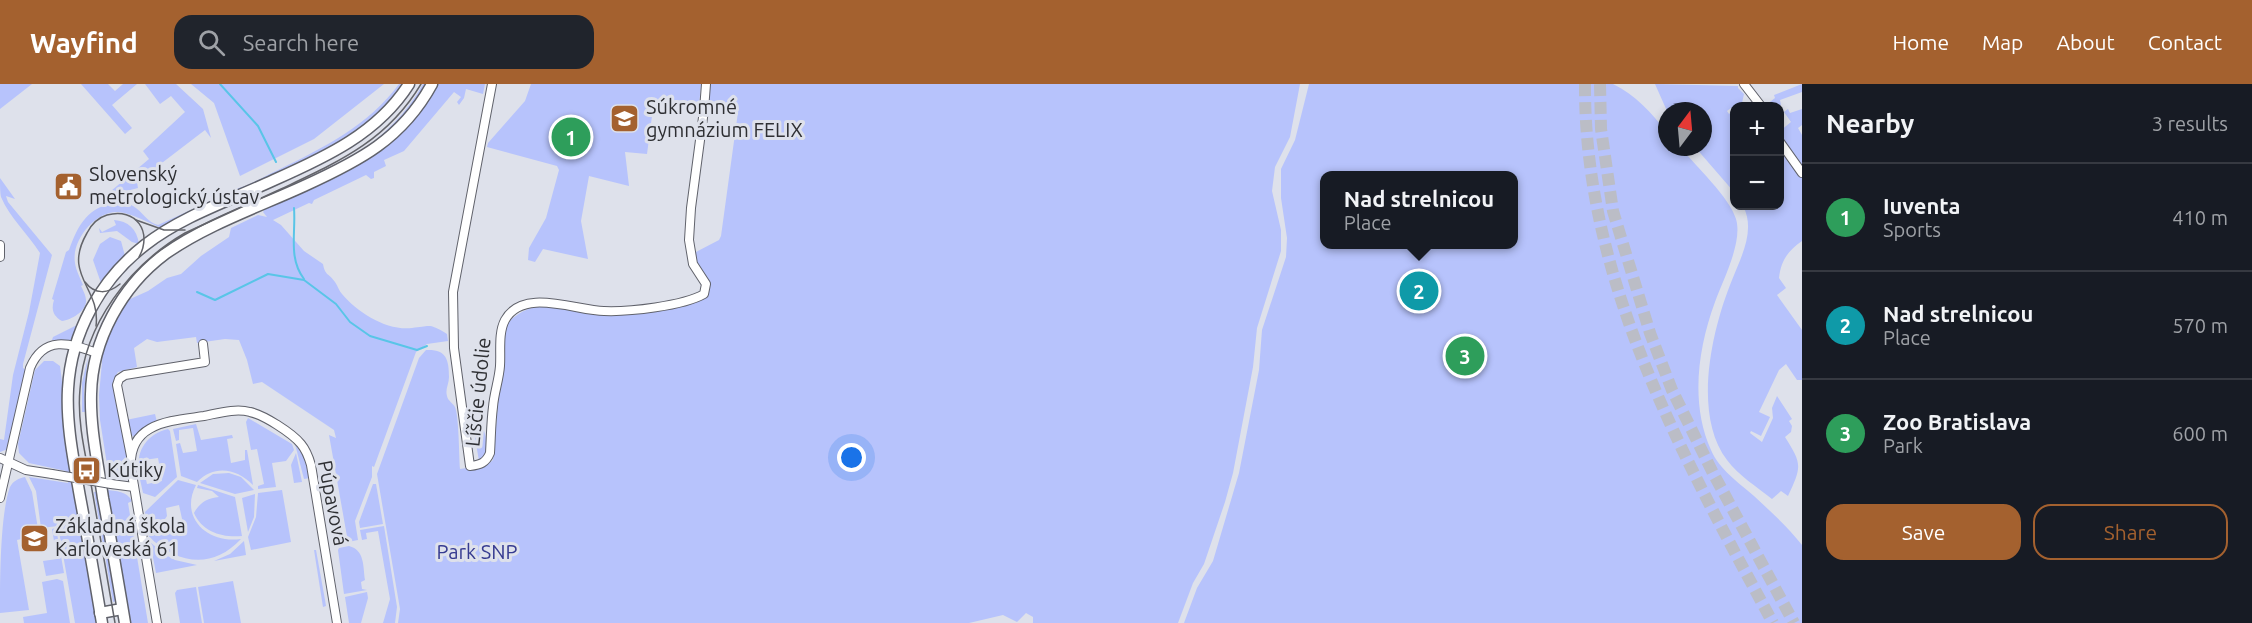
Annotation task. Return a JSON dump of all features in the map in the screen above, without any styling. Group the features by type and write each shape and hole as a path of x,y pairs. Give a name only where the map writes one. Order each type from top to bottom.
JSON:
{"main road":[{"path":"122,609 101,618 69,421 68,390 76,346 87,315 101,292 144,245 190,218 343,147 383,117 409,84"},
{"path":"125,623 92,421 91,391 97,353 106,328 122,299 146,271 163,256 193,237 332,174 368,154 404,124 417,109 432,84"}],"street":[{"name":"Líščie údolie","path":"492,84 453,292 454,348 470,466 482,464 490,453 493,404 500,366 502,331 504,321 512,312 527,305 544,302 556,302 590,310 618,311 666,305 704,294 706,284 693,264 689,240 706,84"},
{"path":"1744,84 1758,102"},
{"path":"1784,149 1802,173"},
{"path":"0,245 0,257"},
{"path":"156,623 131,457 117,385 120,377 125,375 205,363 202,344"},
{"path":"0,498 4,460 37,353 51,346 76,346 97,353"},
{"name":"Púpavová","path":"140,436 154,425 166,422 231,411 248,411 260,416 297,441 311,465 338,623"},
{"path":"127,434 133,439 140,436"},
{"path":"131,457 140,436"},
{"path":"4,460 26,470 134,487"}],"green space":[{"path":"0,84 32,84 0,109"},
{"path":"81,84 108,84 115,91 123,84 137,84 112,105 132,128 125,134"},
{"path":"145,84 176,84 203,109 211,138 205,130 137,182 138,188 111,195 111,191 149,159 143,151 185,112 171,96 160,104"},
{"path":"191,84 384,84 314,139 240,176 214,103"},
{"path":"399,84 404,84 379,115 335,147 236,191 295,162 344,134 374,112"},
{"path":"423,84 427,84 413,105 378,140 357,154 394,123"},
{"path":"437,84 485,84 483,94 466,89 459,105 457,102 461,97 454,92 404,151 384,160 386,166 374,172 374,178 371,179 366,175 314,200 312,204 309,203 273,220 281,225 304,251 323,264 326,273 341,293 365,314 393,327 430,326 447,334 448,341 427,344 416,352 374,467 372,466 372,477 355,521 358,540 348,542 329,435 336,438 334,430 262,382 253,384 239,340 225,339 197,343 196,337 157,342 147,339 134,348 137,367 118,372 114,383 126,443 126,469 119,477 109,477 100,420 99,395 103,351 111,330 128,300 148,291 167,278 181,274 201,256 229,237 231,228 258,215 267,217 263,212 265,209 339,174 384,146 421,108"},
{"path":"531,84 701,84 699,106 696,108 673,107 652,116 647,154 625,152 629,186 589,176 581,221 588,259 543,249 535,262 528,260 529,248 546,218 559,170 557,166 487,147 525,101"},
{"name":"Park SNP","path":"708,84 1300,84 1290,137 1275,167 1272,191 1281,230 1281,251 1257,328 1253,367 1233,473 1204,564 1193,583 1178,623 1033,623 1033,617 1026,613 1017,622 1003,615 969,623 398,623 400,609 377,474 419,358 426,350 433,350 442,353 447,360 449,377 447,393 456,412 460,469 487,465 493,460 505,325 531,308 556,307 595,314 638,313 671,307 709,290 695,263 694,253 719,240 721,236 738,112 708,101"},
{"path":"1309,84 1613,84 1629,93 1658,122 1658,156 1688,156 1727,201 1736,219 1735,250 1704,338 1699,376 1700,414 1704,432 1719,463 1802,545 1802,623 1184,623 1197,588 1213,561 1239,473 1259,370 1262,330 1286,257 1287,238 1281,198 1281,169 1295,140"},
{"path":"1655,84 1738,86 1744,94 1742,102 1730,102 1730,109 1727,111 1730,113 1730,187 1703,156 1712,156 1712,102 1663,102"},
{"path":"1802,84 1802,92 1780,100 1780,102 1770,102 1775,98 1774,95"},
{"path":"1788,109 1790,113 1802,109 1802,125 1798,128 1802,135 1802,168 1784,143 1784,128 1791,122 1784,112"},
{"path":"1784,152 1802,177 1802,241 1789,252 1783,261 1779,278 1786,288 1777,295 1802,330 1802,380 1797,380 1786,364 1779,370 1759,412 1770,417 1761,436 1751,431 1750,433 1762,442 1773,418 1772,408 1777,396 1792,419 1789,421 1792,426 1791,432 1785,437 1795,453 1798,471 1788,496 1781,491 1772,499 1742,476 1727,460 1716,441 1710,419 1708,396 1712,346 1725,300 1746,243 1747,215 1745,210 1784,210"},
{"path":"0,178 15,199 6,196 8,202 52,255 23,364 26,370 8,449 0,452 0,439 4,440 13,375 29,312 40,253 5,205 1,197"},
{"path":"230,192 229,196 162,228 118,212 101,216 86,229 75,254 86,304 78,314 66,320 62,321 55,315 52,299 66,252 75,234 95,210 113,203 125,202 158,225"},
{"path":"114,220 124,222 131,227 139,244 132,242 117,231 100,233 99,228 102,232 116,225"},
{"path":"110,237 121,241 125,256 101,283 93,260 100,244"},
{"path":"77,325 73,340 52,340 53,337"},
{"path":"88,357 84,391 85,412 82,412 82,383"},
{"path":"44,361 53,361 60,366 62,382 65,382 98,623 75,623 58,526 41,528 36,491 29,477 68,483 66,471 29,463 19,453 18,444 35,370"},
{"path":"155,414 157,422 140,430 135,437 131,435 126,420"},
{"path":"248,418 292,444 294,450 286,461 272,463 276,487 258,489 258,486 264,484 257,449 251,450 246,422"},
{"path":"481,419 487,446 484,456 479,461 472,420"},
{"path":"196,424 201,440 232,435 233,438 227,439 231,463 245,460 245,450 247,450 253,485 240,475 226,471 211,473 197,482 181,476 176,444 180,443 183,453 197,451 193,428 179,430 179,440 176,441 173,429"},
{"path":"168,429 177,477 155,497 143,493 139,475 145,475 147,484 162,481 158,458 144,460 144,470 139,471 139,456 149,439"},
{"path":"295,444 304,457 310,478 304,479"},
{"path":"296,453 302,482 294,483 291,465"},
{"path":"229,473 241,477 254,490 235,494 200,483 213,474"},
{"path":"25,477 32,492 39,535 17,540 29,610 0,613 4,514 10,487 18,479"},
{"path":"178,480 196,485 191,508 200,526 208,533 218,537 241,539 230,549 218,556 195,560 172,553 149,537 148,524 168,521 170,531 184,528 179,505 166,508 165,519 147,522 145,512"},
{"path":"373,484 376,484 383,524 360,528 359,522"},
{"path":"198,485 235,497 242,536 221,535 202,525 194,513 205,501 219,497 212,491 197,488"},
{"path":"106,490 124,493 132,501 128,503 148,623 130,623"},
{"path":"282,490 291,542 251,550 248,537 256,517 258,493"},
{"path":"94,492 99,492 116,601 113,602"},
{"path":"255,494 254,517 248,532 242,498"},
{"path":"384,526 397,607 395,623 383,623 390,599 378,531 366,533 367,539 362,540 360,530"},
{"path":"56,528 64,573 46,576 43,561 57,559 52,529"},
{"path":"244,541 246,555 214,561 230,554"},
{"path":"150,542 175,560 197,565 156,573"},
{"path":"349,546 361,555 365,580 361,582 362,589 367,590 344,594 338,550"},
{"path":"314,550 316,550 326,606 323,607"},
{"path":"57,579 63,581 70,623 24,623 23,617 47,613 42,582"},
{"path":"233,581 241,623 204,623 198,587"},
{"path":"196,587 202,623 180,623 175,593 177,590"},
{"path":"367,592 368,598 361,623 349,623 345,597"}],"waterway":[{"path":"220,84 258,126 276,162"},
{"path":"294,208 294,254 304,279"},
{"path":"197,292 215,300 268,274 304,280 336,304 350,322 370,336 417,350 427,346"}],"tunnel":[{"path":"1585,84 1589,157 1601,227 1620,296 1673,430 1773,623"},
{"path":"1600,84 1601,129 1613,211 1650,333 1672,390 1713,473 1794,623"}],"tram line":[{"path":"115,623 84,449 80,413 83,365 100,320 129,279 165,246 185,233 302,179 360,148 393,121 421,84"},
{"path":"96,326 93,301 80,271 79,260 80,248 92,225 107,215 117,213 134,218 143,231 143,248 139,257"},
{"path":"136,220 164,230 185,230"},
{"path":"85,282 93,289 102,292 111,290 120,284"}],"place":[{"name":"Súkromné gymnázium FELIX","path":"625,118"},
{"name":"Iuventa","path":"571,137"},
{"name":"Slovenský metrologický ústav","path":"68,186"},
{"name":"Nad strelnicou","path":"1419,291"},
{"name":"Zoo Bratislava","path":"1465,356"},
{"name":"Kútiky","path":"86,470"},
{"name":"Základná škola Karloveská 61","path":"34,538"}]}
